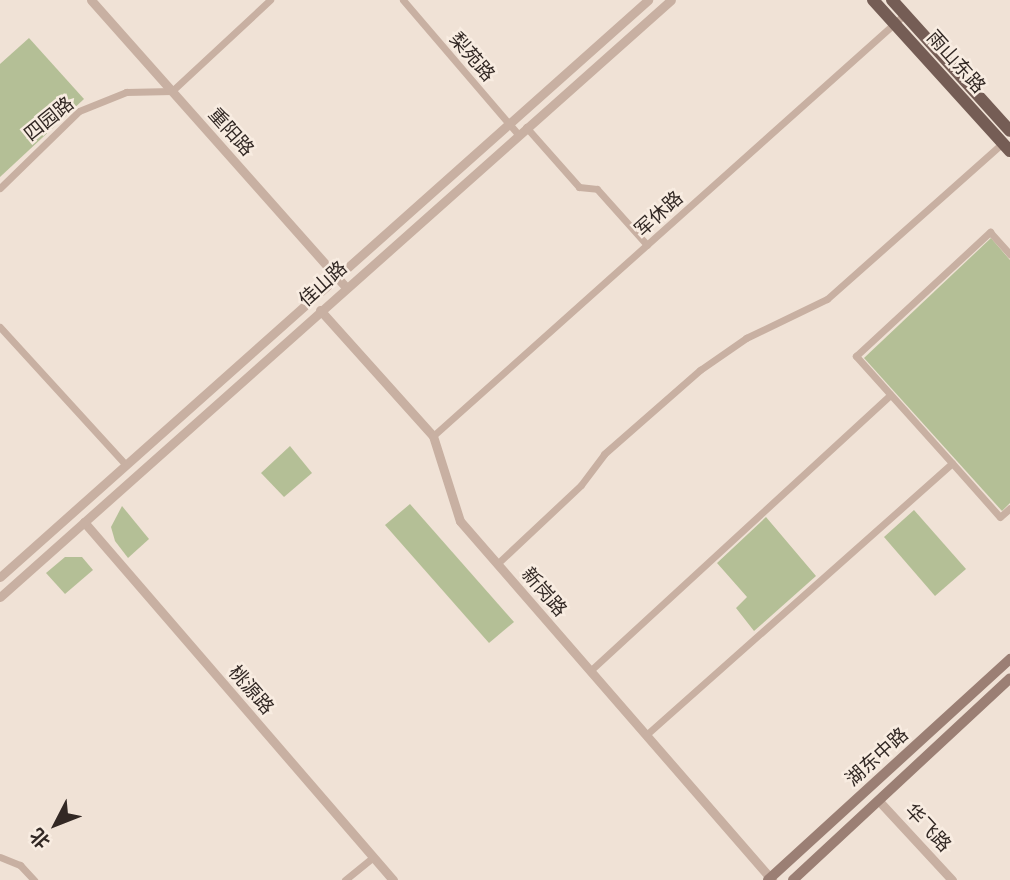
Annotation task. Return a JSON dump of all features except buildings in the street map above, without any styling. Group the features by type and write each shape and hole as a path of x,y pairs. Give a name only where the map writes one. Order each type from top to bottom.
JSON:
{"main road":[{"name":"雨山东路","path":"873,0 900,19 1010,131"},
{"name":"雨山东路","path":"892,0 900,19 1006,147"},
{"name":"湖东中路","path":"770,879 1010,659"},
{"name":"湖东中路","path":"793,880 1010,678"}],"street":[{"name":"重阳路","path":"91,0 346,287"},
{"path":"172,91 270,0"},
{"name":"梨苑路","path":"403,0 518,134"},
{"name":"佳山路","path":"0,577 648,0"},
{"name":"佳山路","path":"0,597 671,0"},
{"name":"军休路","path":"433,436 900,19"},
{"name":"四园路","path":"0,188 79,111 126,92 172,91"},
{"path":"526,127 579,187 597,189 647,245"},
{"path":"497,564 581,485 604,454 700,370 746,338 827,299 1006,147"},
{"path":"1010,254 990,232 856,356 1000,517 1010,508"},
{"name":"新岗路","path":"320,310 433,436 460,521 770,879"},
{"path":"0,327 125,464"},
{"path":"590,671 890,395"},
{"path":"646,735 952,463"},
{"name":"桃源路","path":"84,522 393,880"},
{"name":"华飞路","path":"878,800 952,880"},
{"path":"345,880 373,857"},
{"path":"0,858 20,865 34,880"}],"green space":[{"path":"29,38 84,99 0,177 0,64"},
{"path":"991,238 1010,260 1010,503 1002,511 864,358"},
{"path":"290,446 312,473 284,497 261,473"},
{"path":"410,504 514,622 489,643 385,525"},
{"path":"122,506 149,539 128,558 115,541 111,527"},
{"path":"914,510 966,569 935,596 884,537"},
{"path":"766,517 816,576 754,631 736,608 747,597 717,563"},
{"path":"65,557 82,557 93,570 65,594 46,573"}]}
